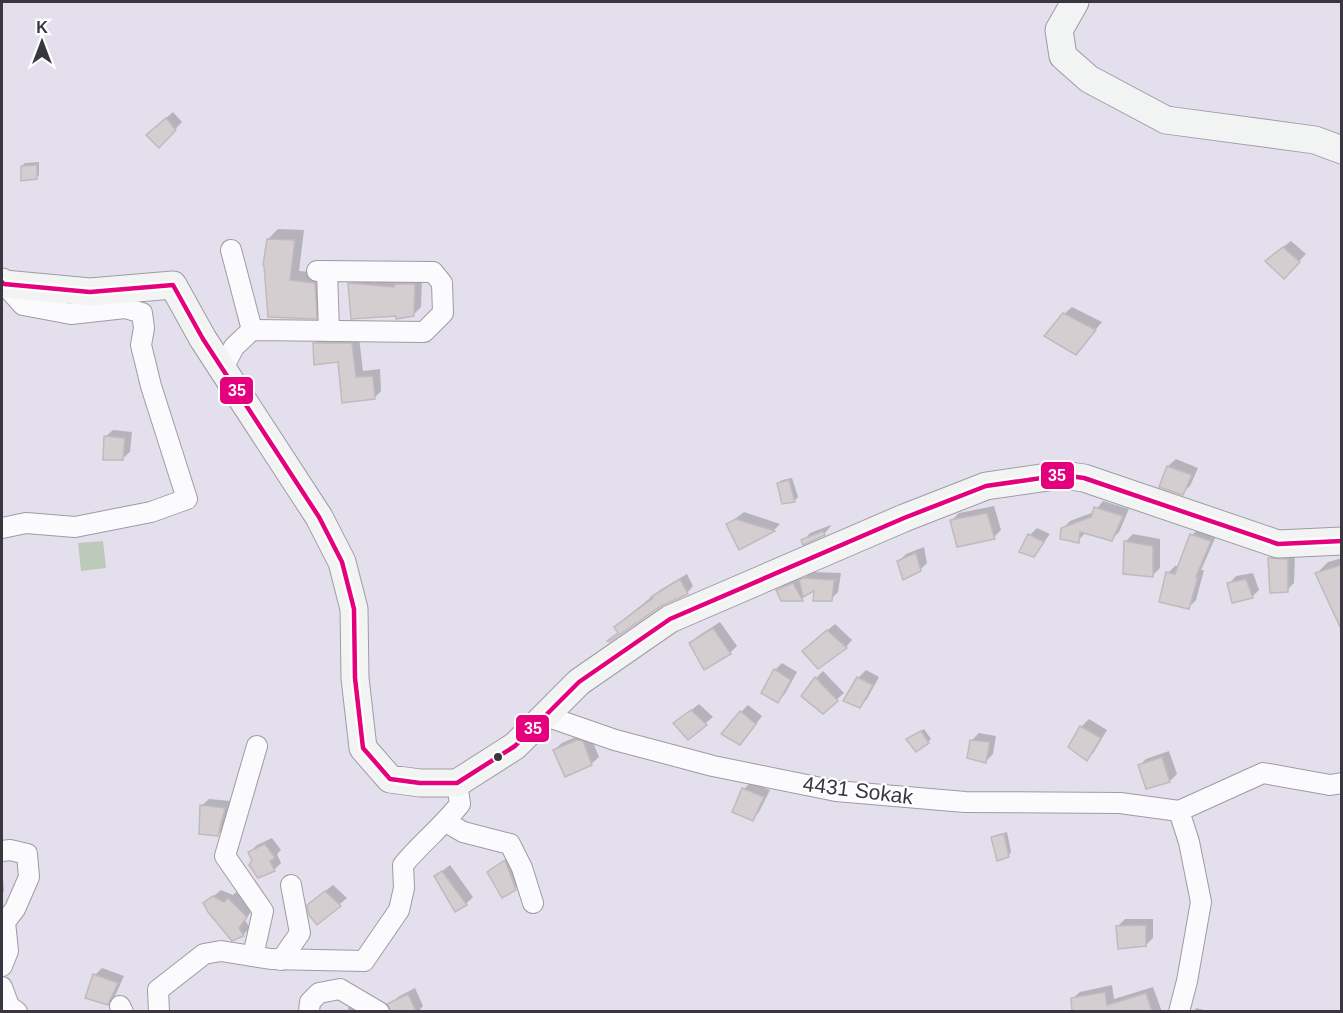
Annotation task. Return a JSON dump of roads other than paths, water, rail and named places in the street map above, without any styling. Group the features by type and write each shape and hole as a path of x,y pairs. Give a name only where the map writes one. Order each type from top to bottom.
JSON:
{"street":[{"path":"1075,2 1059,30 1063,56 1089,79 1166,120 1315,140 1341,150"},
{"path":"231,250 252,330"},
{"path":"222,370 234,347 252,330 330,331 424,332 443,313 442,283 433,272 322,271 330,331"},
{"path":"3,283 90,292 173,285 222,370 319,517 342,562 354,609 355,678 363,748 390,779 420,783 457,783 515,746 579,682 670,619 904,518 986,486 1062,475 1084,478 1278,544 1341,540"},
{"path":"2,528 26,523 75,527 151,512 187,499 151,386 141,345 144,328 142,313 125,309 71,314 23,305 3,283"},
{"name":"4431 Sokak","path":"546,716 615,740 713,766 836,791 965,802 1120,803 1179,811"},
{"path":"253,956 263,911 225,856 257,746"},
{"path":"1179,1011 1187,981 1201,902 1189,842 1179,811 1263,773 1330,785 1341,783"},
{"path":"159,1011 158,990 204,954 221,951 281,960 364,961 399,910 404,888 403,865 417,848 446,822 460,804 457,783"},
{"path":"446,822 463,832 510,844 522,868 533,903"},
{"path":"2,851 10,850 27,854 29,877 15,909 5,922 8,951 2,966"},
{"path":"281,960 300,933 291,885"},
{"path":"2,987 9,1006 17,1011"},
{"path":"309,1011 310,1002 319,993 340,989 379,1011"}]}
